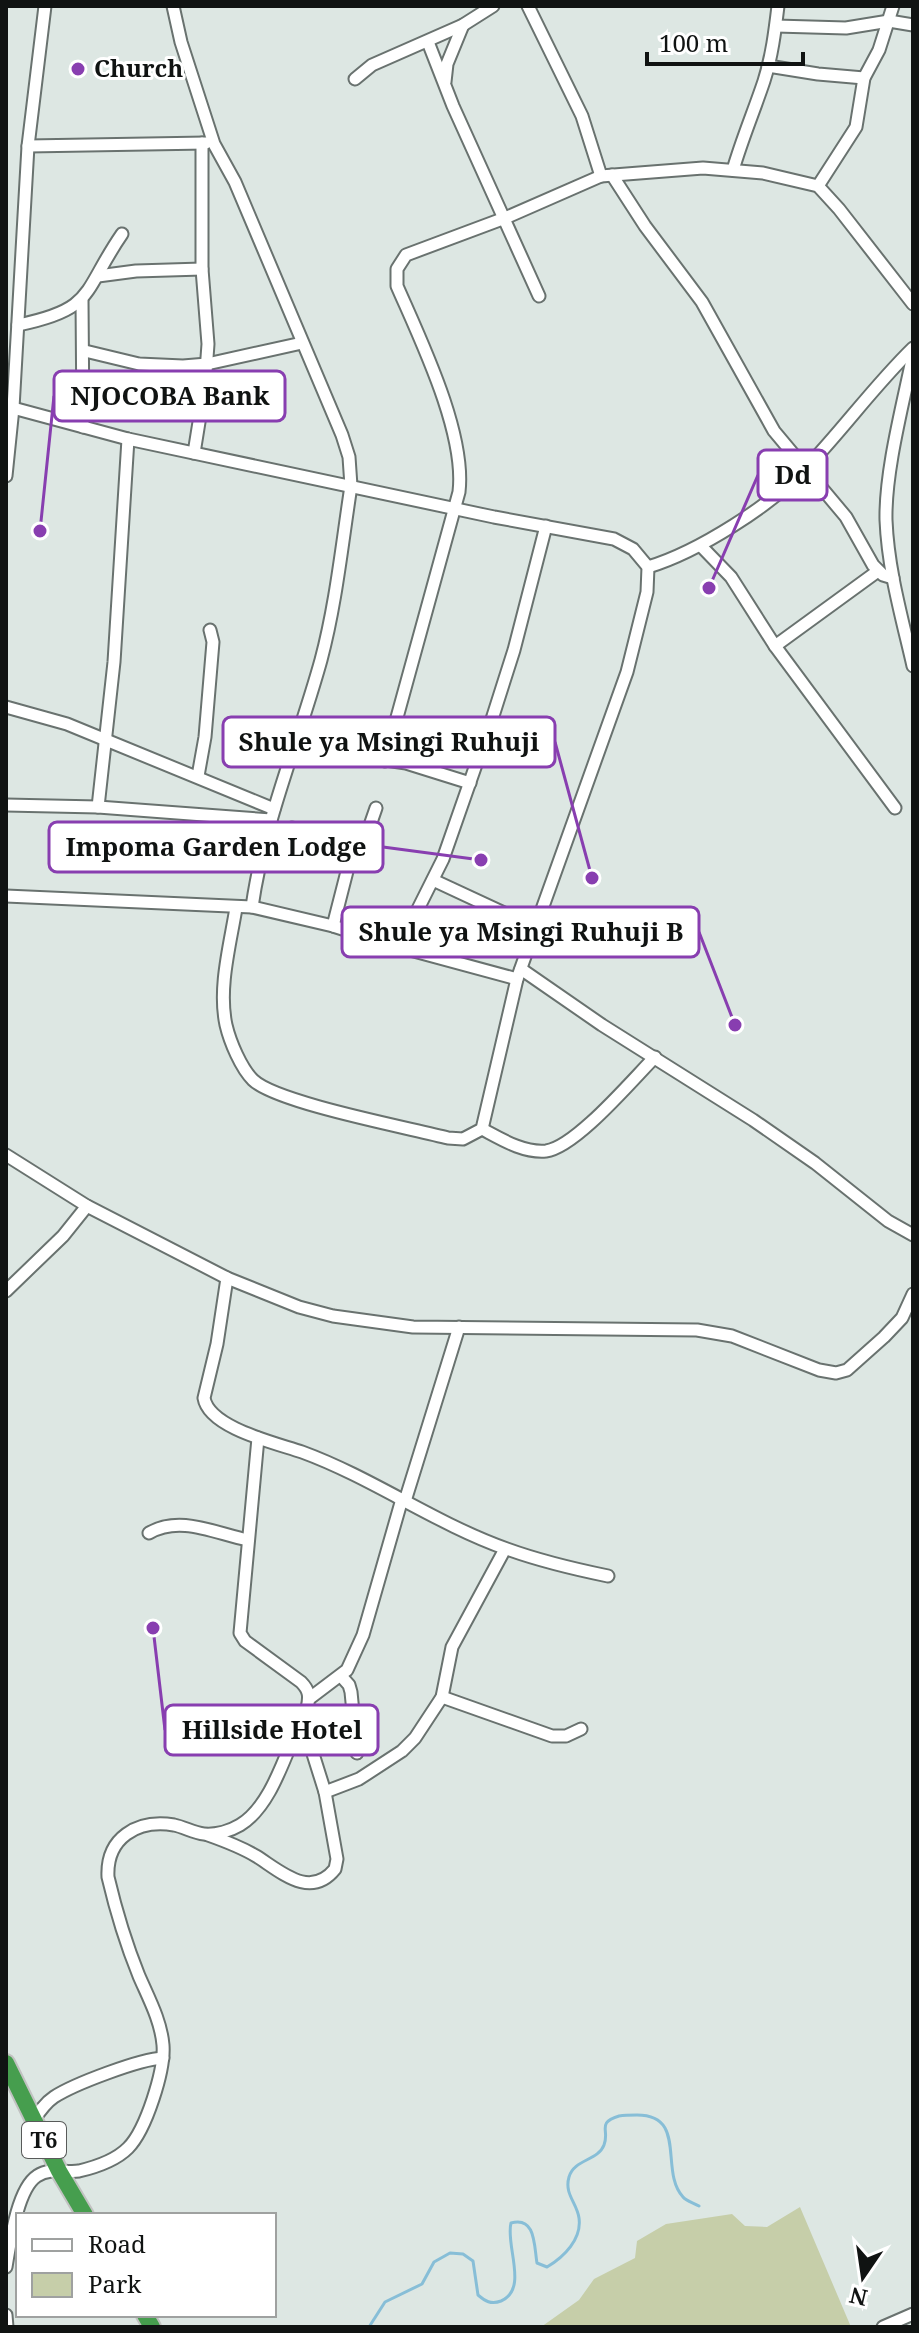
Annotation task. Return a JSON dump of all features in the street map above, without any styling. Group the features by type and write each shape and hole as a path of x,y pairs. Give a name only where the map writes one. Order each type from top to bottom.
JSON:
{"highway":[{"name":"T6","path":"6,2063 33,2121 84,2213"}],"street":[{"path":"6,476 13,408 11,342 18,325 28,146 45,6"},
{"path":"173,6 208,144 202,269 207,364 194,453"},
{"path":"355,79 372,65 463,25 493,6"},
{"path":"528,6 607,175 702,302 763,414 784,445 846,517 878,571 893,578"},
{"path":"733,170 768,66 778,6"},
{"path":"818,186 856,127 864,78 879,50 893,6"},
{"path":"776,26 833,28 889,21 913,25"},
{"path":"445,87 447,64 463,25"},
{"path":"428,42 445,87 539,296"},
{"path":"768,66 864,78"},
{"path":"28,146 208,144"},
{"path":"208,144 235,182 346,446 351,470 329,630 272,815 252,907"},
{"path":"385,761 455,507 461,475 444,403 397,286 397,269 406,255 607,175 691,169 733,170 763,173 818,186 913,304"},
{"path":"18,325 49,318 82,300 122,234"},
{"path":"98,276 144,270 202,269"},
{"path":"82,300 85,351 83,427"},
{"path":"85,351 139,364 207,364 302,343"},
{"path":"648,567 701,546 784,488 806,469 889,371 913,348"},
{"path":"913,355 887,499 893,578 909,630 913,666"},
{"path":"13,408 128,439 546,526 579,530 614,539 633,549 648,567 647,592 627,672 519,974 482,1129 463,1139 448,1138 292,1098 266,1089 252,1079 231,1043 226,1023 226,980 236,908"},
{"path":"900,416 913,412"},
{"path":"98,807 114,662 128,439"},
{"path":"399,947 433,880 470,783 514,650 546,526"},
{"path":"701,546 731,577 775,646 895,808"},
{"path":"775,646 878,571"},
{"path":"198,776 207,723 213,642 210,630"},
{"path":"6,707 44,716 198,776 272,815"},
{"path":"296,741 406,763 470,783"},
{"path":"6,805 272,815"},
{"path":"333,926 354,844 367,834 376,808"},
{"path":"292,828 354,844"},
{"path":"433,880 536,928"},
{"path":"6,896 252,907 333,926 399,947 519,974 781,1139 888,1221 913,1235"},
{"path":"482,1129 512,1145 527,1149 545,1151 560,1147 655,1057"},
{"path":"6,1155 87,1206 227,1278 299,1307 333,1316 413,1327 697,1330 732,1336 819,1370 836,1373 847,1370 884,1337 902,1318 913,1294"},
{"path":"6,1291 63,1236 87,1206"},
{"path":"227,1278 217,1344 206,1382 205,1407 213,1416 258,1438 340,1467 505,1549 608,1576"},
{"path":"204,1834 221,1833 241,1824 258,1808 275,1781 310,1698 347,1670 363,1635 459,1327"},
{"path":"258,1438 240,1633 245,1641 301,1682 308,1689 310,1698"},
{"path":"149,1533 177,1524 248,1540"},
{"path":"325,1792 359,1779 402,1751 415,1738 442,1697 452,1647 505,1549"},
{"path":"341,1676 351,1692 357,1753"},
{"path":"442,1697 552,1736 566,1736 581,1729"},
{"path":"18,2213 26,2188 35,2177 47,2171 75,2172 107,2163 127,2149 136,2137 159,2078 163,2042 155,2011 130,1953 107,1866 118,1839 146,1826 173,1825 204,1834 257,1857 286,1878 301,1882 320,1881 335,1869 337,1859 325,1792 302,1718"},
{"path":"33,2121 49,2101 65,2091 141,2062 163,2058"},
{"path":"6,2267 16,2221"},
{"path":"883,2327 913,2314"},
{"path":"6,2315 7,2327"}],"green space":[{"path":"800,2207 851,2327 541,2327 579,2300 594,2279 635,2258 637,2241 666,2224 732,2214 745,2226 767,2227"}],"waterway":[{"path":"369,2327 385,2302 422,2284 434,2262 450,2253 463,2254 473,2261 478,2295 491,2302 501,2301 514,2287 511,2223 519,2222 529,2228 537,2263 547,2267 560,2258 575,2240 579,2226 578,2213 569,2193 569,2177 576,2167 601,2150 606,2124 619,2116 653,2117 662,2124 668,2134 676,2186 684,2198 699,2206"}],"place":[{"name":"Church","path":"78,69"},
{"name":"NJOCOBA Bank","path":"40,531"},
{"name":"Dd","path":"709,588"},
{"name":"Impoma Garden Lodge","path":"481,860"},
{"name":"Shule ya Msingi Ruhuji","path":"592,878"},
{"name":"Shule ya Msingi Ruhuji B","path":"735,1025"},
{"name":"Hillside Hotel","path":"153,1628"}]}
